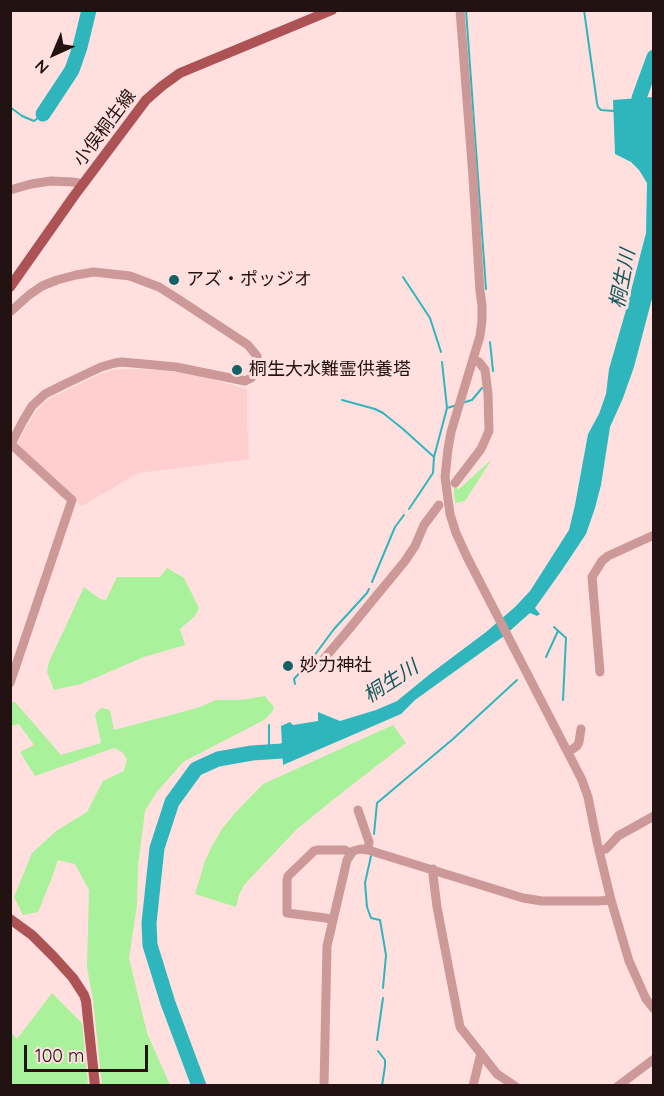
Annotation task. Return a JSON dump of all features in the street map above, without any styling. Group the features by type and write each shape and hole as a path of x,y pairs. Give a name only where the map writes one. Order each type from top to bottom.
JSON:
{"main road":[{"name":"小俣桐生線","path":"10,287 146,100 162,86 180,73 332,10"},
{"path":"10,919 32,935 54,957 73,978 84,995 95,1086"}],"street":[{"path":"460,10 482,304 480,336 451,432 446,462 446,487 450,514 467,557 582,780 588,797 611,900 629,961 646,999 654,1009"},
{"path":"10,190 51,181 83,184"},
{"path":"10,312 42,286 57,280 94,272 130,276 159,287 178,298 248,345 258,360 255,373 245,381 176,367 115,363 101,367 45,394 32,406 12,442 13,446 72,500 10,683"},
{"path":"455,483 487,440 489,431 485,370 479,362 473,360"},
{"path":"318,662 322,661 405,561 415,546 424,525 439,505"},
{"path":"600,672 592,577 608,556 654,536"},
{"path":"568,752 577,746 580,729"},
{"path":"358,810 369,842 368,850"},
{"path":"599,851 606,849 618,836 654,816"},
{"path":"324,1086 327,946 350,853 361,849 368,850 529,899 542,901 611,900"},
{"path":"332,920 287,913 288,876 314,851 345,850 350,853"},
{"path":"433,869 437,907 460,1027 497,1074 515,1086"},
{"path":"473,1086 481,1053"},
{"path":"618,1086 654,1059"}],"shaded area":[{"path":"131,369 191,374 247,389 249,459 138,473 82,506 19,446 18,442 34,414 46,401 100,374"}],"green space":[{"path":"492,459 465,501 455,503 453,480 458,490"},
{"path":"167,568 184,578 199,608 195,616 180,629 185,645 144,657 81,684 54,690 47,672 49,662 84,587 100,599 106,600 117,577 160,577"},
{"path":"265,696 274,707 264,720 183,762 156,793 145,811 138,866 137,905 129,958 147,1033 170,1085 102,1085 87,967 89,890 75,864 58,860 38,912 23,915 14,897 32,853 56,831 87,812 103,781 124,771 127,759 122,752 114,748 35,776 20,752 34,745 19,724 11,726 11,702 15,702 61,755 101,743 95,714 101,708 110,710 114,730 197,708 216,700 240,700"},
{"path":"393,725 406,743 296,830 244,885 236,907 195,894 205,861 222,829 263,784"},
{"path":"52,993 82,1023 88,1085 11,1085 11,1032 17,1039"}],"water":[{"path":"653,97 654,291 634,367 610,427 601,485 586,534 535,608 540,614 537,616 530,613 504,636 415,700 401,714 283,765 281,726 290,722 293,725 318,721 318,712 340,721 397,701 515,607 530,591 569,530 588,434 599,414 606,394 609,369 646,233 647,183 631,162 615,154 613,100"}],"waterway":[{"path":"43,114 72,70 89,10"},
{"path":"466,10 486,289"},
{"path":"584,10 598,107 601,110 614,111"},
{"name":"桐生川","path":"654,57 639,98 652,123 654,135"},
{"path":"10,107 34,121 43,114"},
{"path":"403,277 430,318 441,352"},
{"path":"490,342 493,371"},
{"path":"442,362 447,408"},
{"path":"462,403 472,400 482,388"},
{"path":"342,400 383,413 434,457"},
{"path":"409,509 433,473 434,457 447,408 457,405"},
{"path":"372,582 395,527 404,515"},
{"path":"314,656 369,589"},
{"path":"554,627 566,638 563,700"},
{"path":"546,657 558,631"},
{"path":"295,684 294,679 311,660"},
{"path":"374,834 377,803 453,739 517,680"},
{"path":"269,725 269,752"},
{"name":"桐生川","path":"199,1086 168,1003 150,945 149,923 157,848 172,802 196,769 218,759 282,751 300,744"},
{"path":"371,856 365,883 367,907 371,918 380,920 386,955 383,988"},
{"path":"377,1040 383,998"},
{"path":"378,1051 385,1060 382,1086"}],"place":[{"name":"アズ・ポッジオ","path":"174,280"},
{"name":"桐生大水難霊供養塔","path":"237,370"},
{"name":"妙力神社","path":"288,666"}]}
